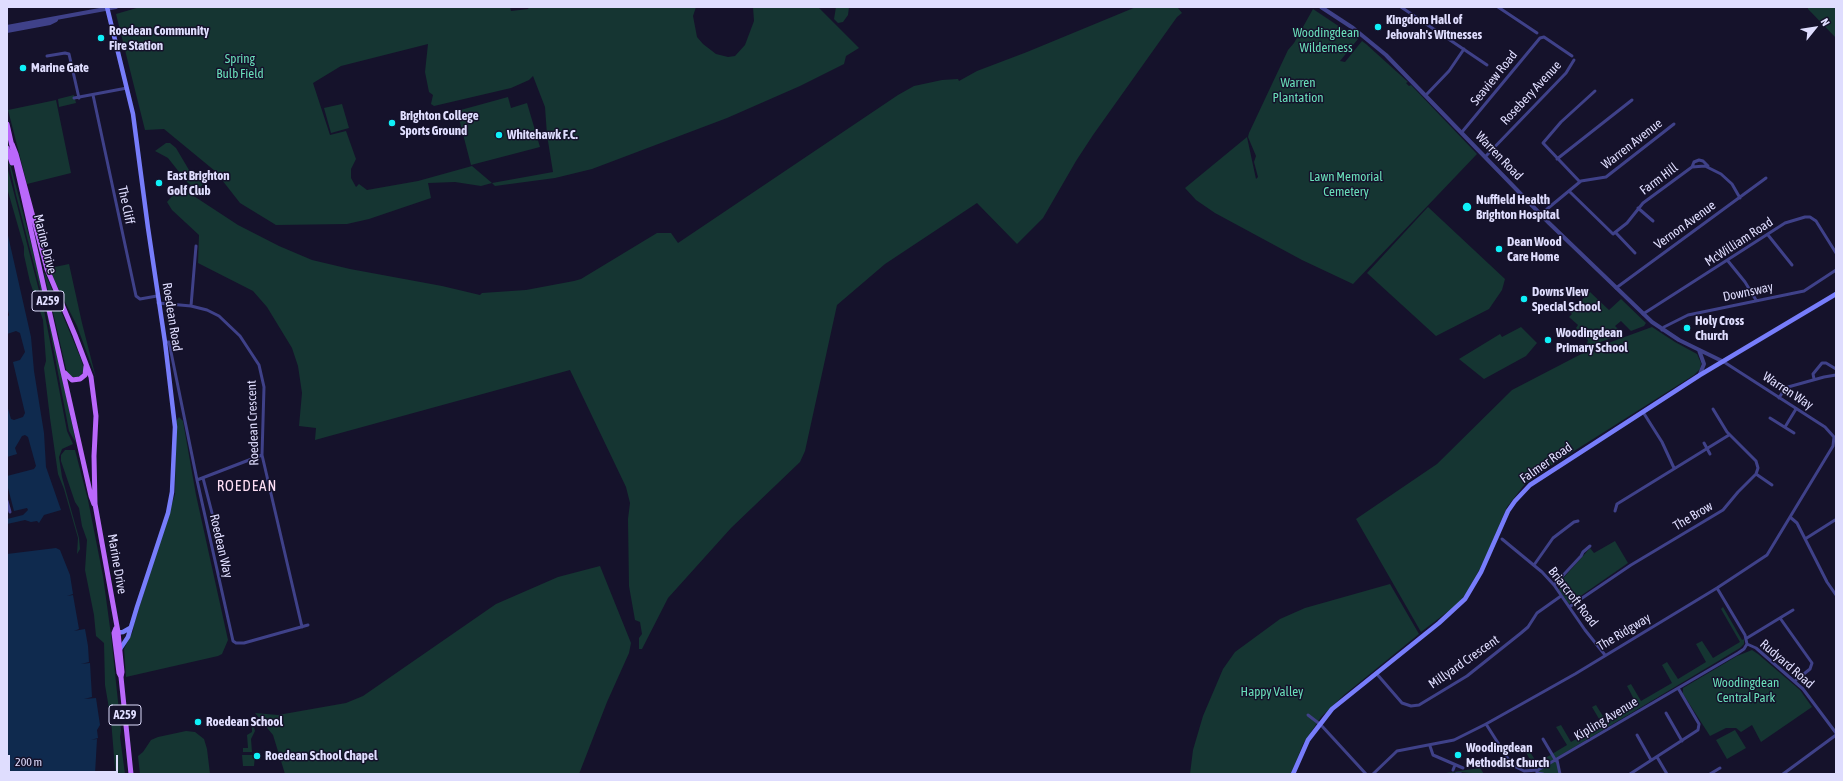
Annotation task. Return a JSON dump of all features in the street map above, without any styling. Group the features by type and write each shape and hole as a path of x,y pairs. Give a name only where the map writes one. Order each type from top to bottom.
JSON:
{"main road":[{"name":"Roedean Road","path":"108,8 134,120 157,296 165,342 174,427 172,492 168,513 127,641 120,649"},
{"name":"Marine Drive","path":"7,124 91,496 95,504"},
{"name":"Marine Drive","path":"12,144 16,154 46,269 91,377 96,416 94,464 95,504 120,649 121,676 131,774"},
{"path":"7,148 22,194"},
{"name":"Falmer Road","path":"1293,774 1308,740 1319,724 1335,706 1454,611 1465,599 1482,572 1506,515 1525,489 1544,475 1700,375 1836,294"},
{"path":"64,372 72,380 80,379 85,375 86,362"},
{"path":"116,631 126,631 130,628"},
{"name":"Marine Drive","path":"116,631 119,673 121,676"}],"street":[{"path":"92,11 96,7"},
{"path":"7,27 116,7"},
{"name":"Warren Road","path":"1321,7 1346,23 1374,45 1426,95 1541,214 1643,314 1662,330 1724,362"},
{"path":"1401,7 1487,66"},
{"path":"1498,7 1537,33"},
{"path":"7,31 50,23 58,18"},
{"name":"Seaview Road","path":"1462,132 1533,45 1542,37 1572,56"},
{"path":"1426,95 1449,71 1464,49"},
{"path":"47,56 65,53 68,54 79,98"},
{"name":"Rosebery Avenue","path":"1485,157 1564,74 1574,60"},
{"path":"74,98 127,88"},
{"path":"1541,214 1580,182 1543,143 1561,122 1595,91"},
{"name":"The Cliff","path":"92,95 136,296 140,299 157,296"},
{"path":"1557,159 1632,100"},
{"name":"Warren Avenue","path":"1580,182 1605,178 1674,124"},
{"name":"Farm Hill","path":"1616,233 1648,199 1692,167 1708,166 1732,184 1740,198"},
{"name":"Vernon Avenue","path":"1616,288 1766,178"},
{"path":"1569,191 1611,233 1616,233 1635,253"},
{"name":"Farm Hill","path":"1638,208 1653,221"},
{"name":"McWilliam Road","path":"1643,314 1788,222 1809,217 1816,221 1836,253"},
{"path":"1768,235 1792,265"},
{"path":"191,306 196,246"},
{"path":"190,251 195,251"},
{"path":"1728,261 1745,282 1756,300"},
{"name":"Downsway","path":"1662,330 1688,315 1804,291 1836,270"},
{"name":"Roedean Crescent","path":"158,303 191,306 213,313 228,323 246,344 258,365 264,387 262,455 302,626"},
{"name":"Roedean Way","path":"165,342 169,342 197,480 233,641 236,643 244,643 302,626"},
{"path":"1699,350 1704,364 1700,375"},
{"path":"167,361 173,361"},
{"name":"Warren Way","path":"1724,362 1828,429 1833,435 1835,443"},
{"path":"1814,379 1813,374 1822,363 1826,363 1836,369"},
{"path":"1779,398 1787,388 1814,379 1836,375"},
{"path":"1713,408 1730,435 1754,458 1758,466 1756,474 1772,485"},
{"path":"1785,427 1796,409"},
{"path":"1643,412 1662,442 1674,468"},
{"path":"1712,417 1716,414"},
{"path":"1770,418 1794,433"},
{"path":"1615,511 1616,504 1730,435"},
{"path":"1704,443 1710,454"},
{"name":"The Ridgway","path":"1373,774 1397,751 1430,746 1454,740 1486,724 1606,655 1717,588 1767,555 1835,443"},
{"path":"197,480 262,455"},
{"name":"The Brow","path":"1569,607 1630,566 1723,510 1756,474"},
{"path":"203,478 212,513"},
{"path":"7,501 10,512"},
{"path":"1790,517 1797,523 1826,582 1836,595"},
{"path":"1805,539 1830,521 1835,520"},
{"path":"1534,565 1553,538 1574,522 1578,521"},
{"name":"Briarcroft Road","path":"1502,539 1534,565 1554,585 1606,655"},
{"path":"1554,585 1581,556 1582,552 1590,546"},
{"path":"1580,548 1582,552"},
{"name":"Rudyard Road","path":"1717,588 1747,638 1747,644 1756,648 1795,681 1809,696 1836,734"},
{"name":"Millyard Crescent","path":"1376,673 1401,702 1411,706 1417,705 1467,676 1522,633 1538,613 1562,596"},
{"path":"1747,638 1793,610"},
{"path":"1780,618 1812,662 1811,668 1795,681"},
{"path":"302,626 308,625"},
{"name":"Kipling Avenue","path":"1537,771 1742,650 1747,644"},
{"path":"1630,774 1697,732 1699,726 1678,688"},
{"path":"1672,714 1667,715 1682,741"},
{"path":"1308,715 1319,724 1366,774"},
{"path":"1486,724 1512,765 1522,770 1537,771 1537,773 1542,774"},
{"path":"1783,774 1836,734"},
{"path":"1637,735 1651,760"},
{"path":"1543,739 1557,760 1560,774"},
{"path":"1430,746 1433,755 1463,768"},
{"path":"1657,757 1667,774"},
{"path":"1453,770 1455,764"},
{"path":"1712,767 1714,771"},
{"path":"1710,774 1720,768"},
{"path":"1790,769 1793,774"},
{"path":"1456,774 1461,774"}],"green space":[{"name":"Spring Bulb Field","path":"140,7 510,7 511,11 528,9 529,7 696,7 693,16 697,37 703,44 716,54 728,57 735,56 745,45 754,21 753,7 818,7 859,48 846,56 844,64 800,86 727,118 592,169 555,178 495,186 492,183 481,186 455,182 428,183 431,198 369,219 347,224 276,225 240,203 215,171 164,129 145,130 116,14","holes":["428,44 425,72 429,92 433,95 431,104 434,106 511,88 529,80 533,76 545,107 547,135 553,172 492,183 472,166 418,181 367,190 359,184 356,187 351,178 351,169 356,159 346,131 330,135 313,83 341,66"]},
{"path":"836,7 849,7 848,15 843,22 838,23 834,19"},
{"name":"East Brighton Golf Club","path":"1136,7 1179,7 1178,8 1182,13 1177,17 1093,135 1043,218 1017,244 977,203 885,264 837,305 805,451 800,462 731,528 668,598 642,649 639,649 639,638 642,634 640,622 635,620 629,586 628,519 630,503 626,487 570,370 315,440 316,428 299,426 302,393 298,366 292,348 267,307 253,291 198,263 199,235 172,210 167,202 180,187 238,225 279,246 312,260 480,295 482,293 526,290 574,281 581,279 657,233 671,233 678,243 898,95 914,86 942,80 958,79 959,81 977,71"},
{"path":"1808,7 1836,7 1836,38 1808,9"},
{"name":"Lawn Memorial Cemetery","path":"1313,9 1358,39 1340,61 1345,62 1362,41 1408,82 1406,83 1409,86 1411,85 1477,154 1353,284 1302,260 1215,213 1196,200 1185,188 1247,137 1256,179 1258,177 1254,162 1256,156 1248,137 1249,133 1288,50 1294,43"},
{"path":"74,95 76,103 59,107 58,99"},
{"path":"508,97 511,108 527,103 540,147 471,165 457,111"},
{"path":"56,100 71,173 27,184 8,110"},
{"path":"342,104 349,128 331,133 324,108"},
{"path":"166,143 170,143 176,148 189,170 196,178 202,181 203,184 198,190 187,182 168,158 155,151"},
{"path":"10,163 48,308 76,443 69,431 47,315 16,195"},
{"path":"7,166 44,310 67,431 73,444 62,449 59,457 62,477 79,538 80,549 77,554 78,538 64,489 58,474 44,368 46,361 43,320 30,282 24,255 24,247 7,188"},
{"path":"1428,207 1505,279 1502,290 1489,309 1436,336 1367,273"},
{"path":"69,264 96,378 77,326 55,282 50,268"},
{"path":"44,273 81,359 84,369 80,377 73,378 67,373"},
{"path":"1590,292 1609,310 1621,299 1646,323 1644,326 1631,331 1621,321 1615,326 1623,334 1589,346 1587,344 1588,340 1576,328 1578,325 1569,317 1572,314 1570,312"},
{"path":"1521,327 1537,343 1526,356 1484,379 1459,359 1500,334 1502,337"},
{"path":"1652,327 1697,354 1701,363 1700,369 1694,375 1552,465 1525,484 1507,507 1483,563 1467,592 1459,603 1421,632 1356,519 1437,464 1512,390 1589,350"},
{"path":"179,417 183,421 196,495 228,640 222,654 218,656 126,677 124,649 133,631 175,494 176,421"},
{"path":"65,450 75,450 88,500 103,576 111,635 121,730 120,737 125,774 116,774 111,720 105,685 104,643 96,636 94,615 85,570 87,540 82,526 79,508 75,502 61,461 61,455"},
{"path":"1615,541 1628,563 1569,604 1559,590 1559,583 1590,548 1594,553"},
{"path":"600,566 631,643 629,653 607,702 579,774 285,774 273,735 255,713 278,715 346,703 363,696 496,604 558,577"},
{"name":"Happy Valley","path":"1390,584 1419,634 1344,695 1321,717 1303,744 1291,774 1190,774 1193,750 1203,716 1223,669 1235,652 1280,619 1305,608"},
{"path":"1723,607 1742,640 1744,639 1744,644 1740,648 1541,767 1535,769 1522,745 1525,744 1537,763 1567,745 1556,727 1561,725 1571,742 1602,724 1592,707 1596,705 1606,721 1636,703 1627,686 1631,684 1641,701 1672,683 1662,665 1667,662 1678,679 1706,662 1696,644 1702,641 1713,658 1740,642 1721,609"},
{"name":"Woodingdean Central Park","path":"1752,650 1800,690 1812,707 1761,742 1752,725 1741,732 1736,728 1726,728 1710,736 1683,694 1683,688 1737,656"},
{"path":"252,720 255,731 251,739 252,752 243,752 243,748 248,748 247,735 252,732"},
{"path":"1735,730 1746,748 1727,759 1716,740"},
{"path":"186,731 195,732 204,739 207,749 210,774 140,774 138,756 143,752 151,740"},
{"path":"242,755 255,755 254,766 243,766"},
{"path":"1557,760 1560,774 1543,774 1537,771"},
{"path":"1480,768 1484,774 1459,772 1439,774"}],"water":[{"path":"7,231 31,337 34,371 44,433 46,467 61,510 44,515 39,523 37,521 31,522 25,520 7,524 7,519 23,515 28,510 27,508 14,511 7,484 7,476 34,469 36,466 28,437 25,435 22,436 15,448 17,454 7,457 7,405 11,419 14,420 23,417 25,413 13,362 20,360 25,352 20,333 16,331 7,334 7,318 9,315 7,307"},
{"path":"56,548 60,550 70,575 73,594 67,596 73,595 79,629 74,631 85,629 88,646 89,662 81,664 90,663 92,697 84,699 96,698 100,725 97,730 98,738 91,740 97,739 95,774 7,774 7,554"}],"place":[{"name":"Kingdom Hall of Jehovah's Witnesses","path":"1378,27"},
{"name":"Roedean Community Fire Station","path":"101,38"},
{"name":"Marine Gate","path":"23,68"},
{"name":"Brighton College Sports Ground","path":"392,123"},
{"name":"Whitehawk F.C.","path":"499,135"},
{"name":"East Brighton Golf Club","path":"159,183"},
{"name":"Nuffield Health Brighton Hospital","path":"1467,207"},
{"name":"Dean Wood Care Home","path":"1499,249"},
{"name":"Downs View Special School","path":"1524,299"},
{"name":"Holy Cross Church","path":"1687,328"},
{"name":"Woodingdean Primary School","path":"1548,340"},
{"name":"Roedean School","path":"198,722"},
{"name":"Woodingdean Methodist Church","path":"1458,755"},
{"name":"Roedean School Chapel","path":"257,756"}],"district":[{"name":"ROEDEAN","path":"247,486"}],"park label":[{"name":"Woodingdean Wilderness","path":"1326,40"},
{"name":"Warren Plantation","path":"1298,90"}]}
